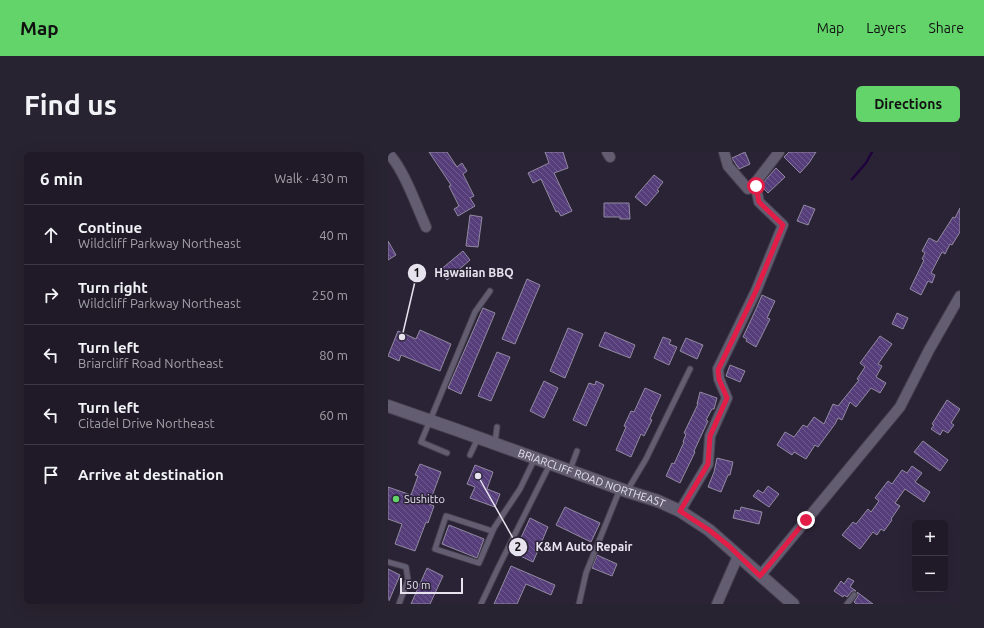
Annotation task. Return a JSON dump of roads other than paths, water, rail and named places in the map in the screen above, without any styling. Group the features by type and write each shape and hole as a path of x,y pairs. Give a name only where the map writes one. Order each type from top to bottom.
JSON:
{"main road":[{"name":"BRIARCLIFF ROAD NORTHEAST","path":"388,406 623,490 658,501 680,511 709,530 793,604"}],"street":[{"path":"724,152 728,166 748,189 756,186"},
{"path":"680,511 708,464 710,436 727,398 719,379 718,370 756,291 783,225 759,202 755,183 779,152"},
{"path":"388,153 401,171 426,226"},
{"path":"760,576 900,407 928,350 960,296"},
{"path":"717,604 738,556"}],"lane":[{"path":"447,453 421,442 475,312 490,291"},
{"path":"579,604 586,573 623,490 646,459 690,369"},
{"path":"495,444 497,427"},
{"path":"470,456 478,438"},
{"path":"570,471 577,451"},
{"path":"492,531 446,516 435,549 479,563 492,531 520,489 535,458"},
{"path":"481,604 550,464"},
{"path":"388,562 406,567 408,580 399,604"},
{"path":"847,604 854,595"}],"waterway":[{"path":"852,179 866,163 872,152"}],"place":[{"name":"Hawaiian BBQ","path":"402,337"},
{"name":"K&M Auto Repair","path":"478,476"},
{"name":"Sushitto","path":"396,499"}]}
